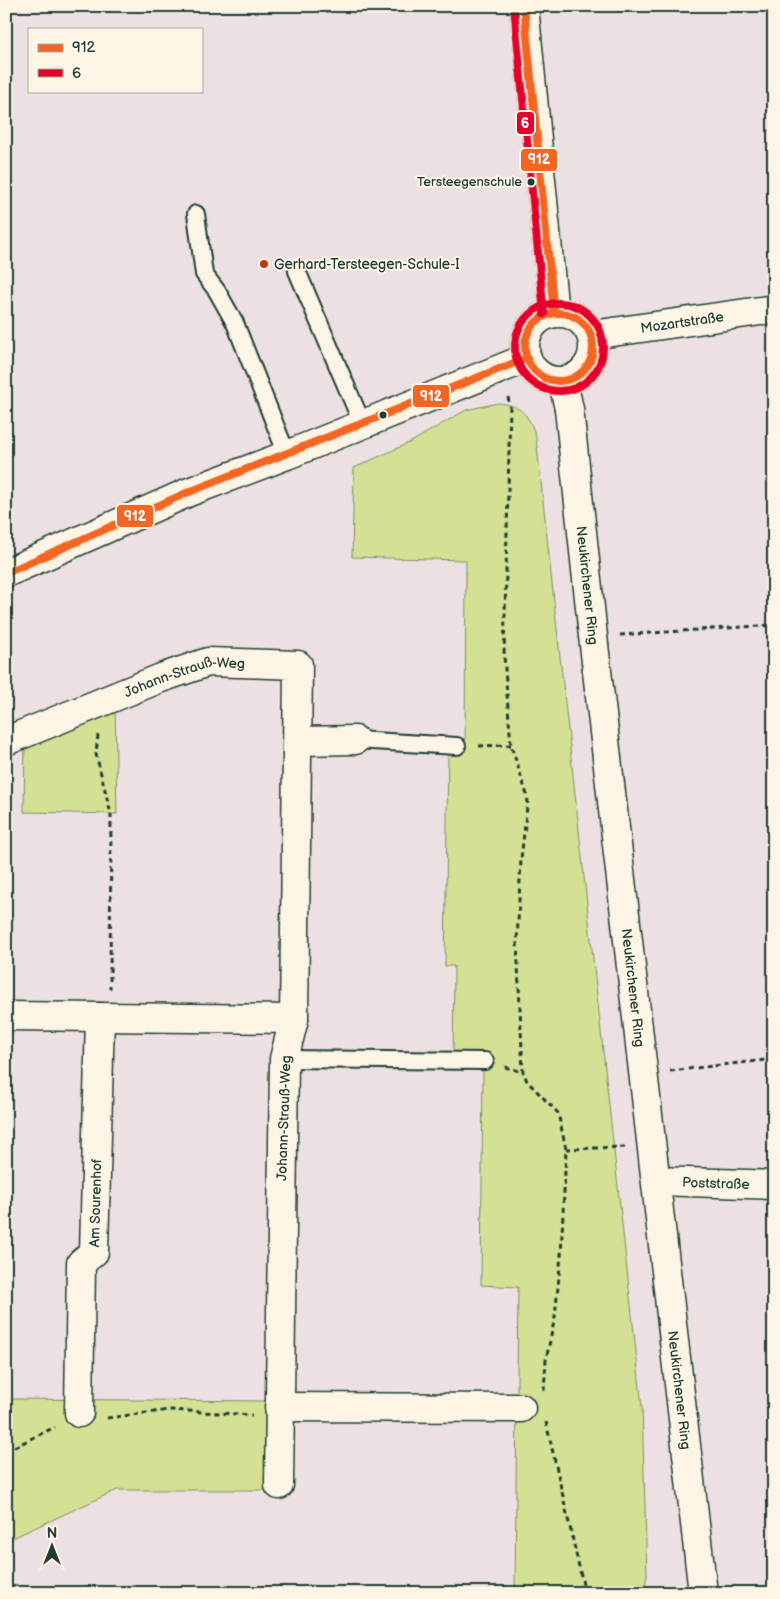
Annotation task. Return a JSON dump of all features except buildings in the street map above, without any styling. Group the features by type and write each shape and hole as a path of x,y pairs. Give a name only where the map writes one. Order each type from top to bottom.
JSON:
{"street":[{"path":"524,6 554,313"},
{"name":"Mozartstraße","path":"592,336 774,309"},
{"path":"554,313 566,313 577,318 586,325 592,336 594,348 592,360 585,370 575,378 563,382 541,376 532,368 526,358 525,346 530,330 543,317 554,313"},
{"path":"6,573 188,492 502,370 526,358"},
{"name":"Neukirchener Ring","path":"563,382 569,409 593,636 645,1074 703,1593"},
{"name":"Johann-Strauß-Weg","path":"6,741 208,662 298,665 294,1019 284,1059 279,1485"},
{"path":"298,741 355,740"},
{"path":"6,1016 294,1019"},
{"name":"Am Sourenhof","path":"79,1412 81,1263 94,1252 105,1017"},
{"name":"Poststraße","path":"657,1181 774,1185"},
{"path":"279,1407 521,1408"}],"lane":[{"path":"196,214 204,274 217,290 235,323 286,455"},
{"path":"297,271 362,423"},
{"path":"355,740 457,746"},
{"path":"284,1059 485,1061"}],"path":[{"path":"502,370 510,407 504,656 511,746 528,798 521,859 517,943 523,1072 526,1081 558,1112 566,1149 561,1256 555,1317 546,1360 544,1394"},
{"path":"593,636 774,625"},
{"path":"105,1017 111,814 96,754 98,728 107,707 106,701"},
{"path":"457,746 511,746"},
{"path":"645,1074 774,1059"},
{"path":"566,1149 653,1147"},
{"path":"6,1451 79,1412 105,1418 170,1410 248,1416 270,1414 279,1407"},
{"path":"546,1420 584,1593"}],"green space":[{"path":"498,403 513,406 523,412 536,437 642,1407 647,1576 643,1593 515,1593 518,1287 481,1285 483,1069 453,1068 454,966 445,966 448,751 465,750 466,560 352,557 354,468 411,442 466,410"},
{"path":"115,706 117,814 24,812 25,744"},
{"path":"6,1399 269,1401 270,1490 117,1490 6,1541"}],"transit line":[{"name":"912","path":"524,6 554,313"},
{"name":"6","path":"514,7 544,314"},
{"name":"6","path":"559,303 576,306 584,310 596,322 600,330 603,347 600,364 596,372 584,384 576,388 559,391 542,388 534,384 522,372 518,364 515,347 518,330 522,322 534,310 542,306 559,303"},
{"name":"912","path":"566,313 578,319 587,328 593,340 593,347 591,360 583,371 566,381 552,381 535,371 527,360 525,340 535,323 546,315 566,313"},
{"name":"912","path":"6,573 189,492 527,358"}],"place":[{"name":"Tersteegenschule","path":"531,182"},
{"name":"Gerhard-Tersteegen-Schule-I","path":"264,264"}]}
